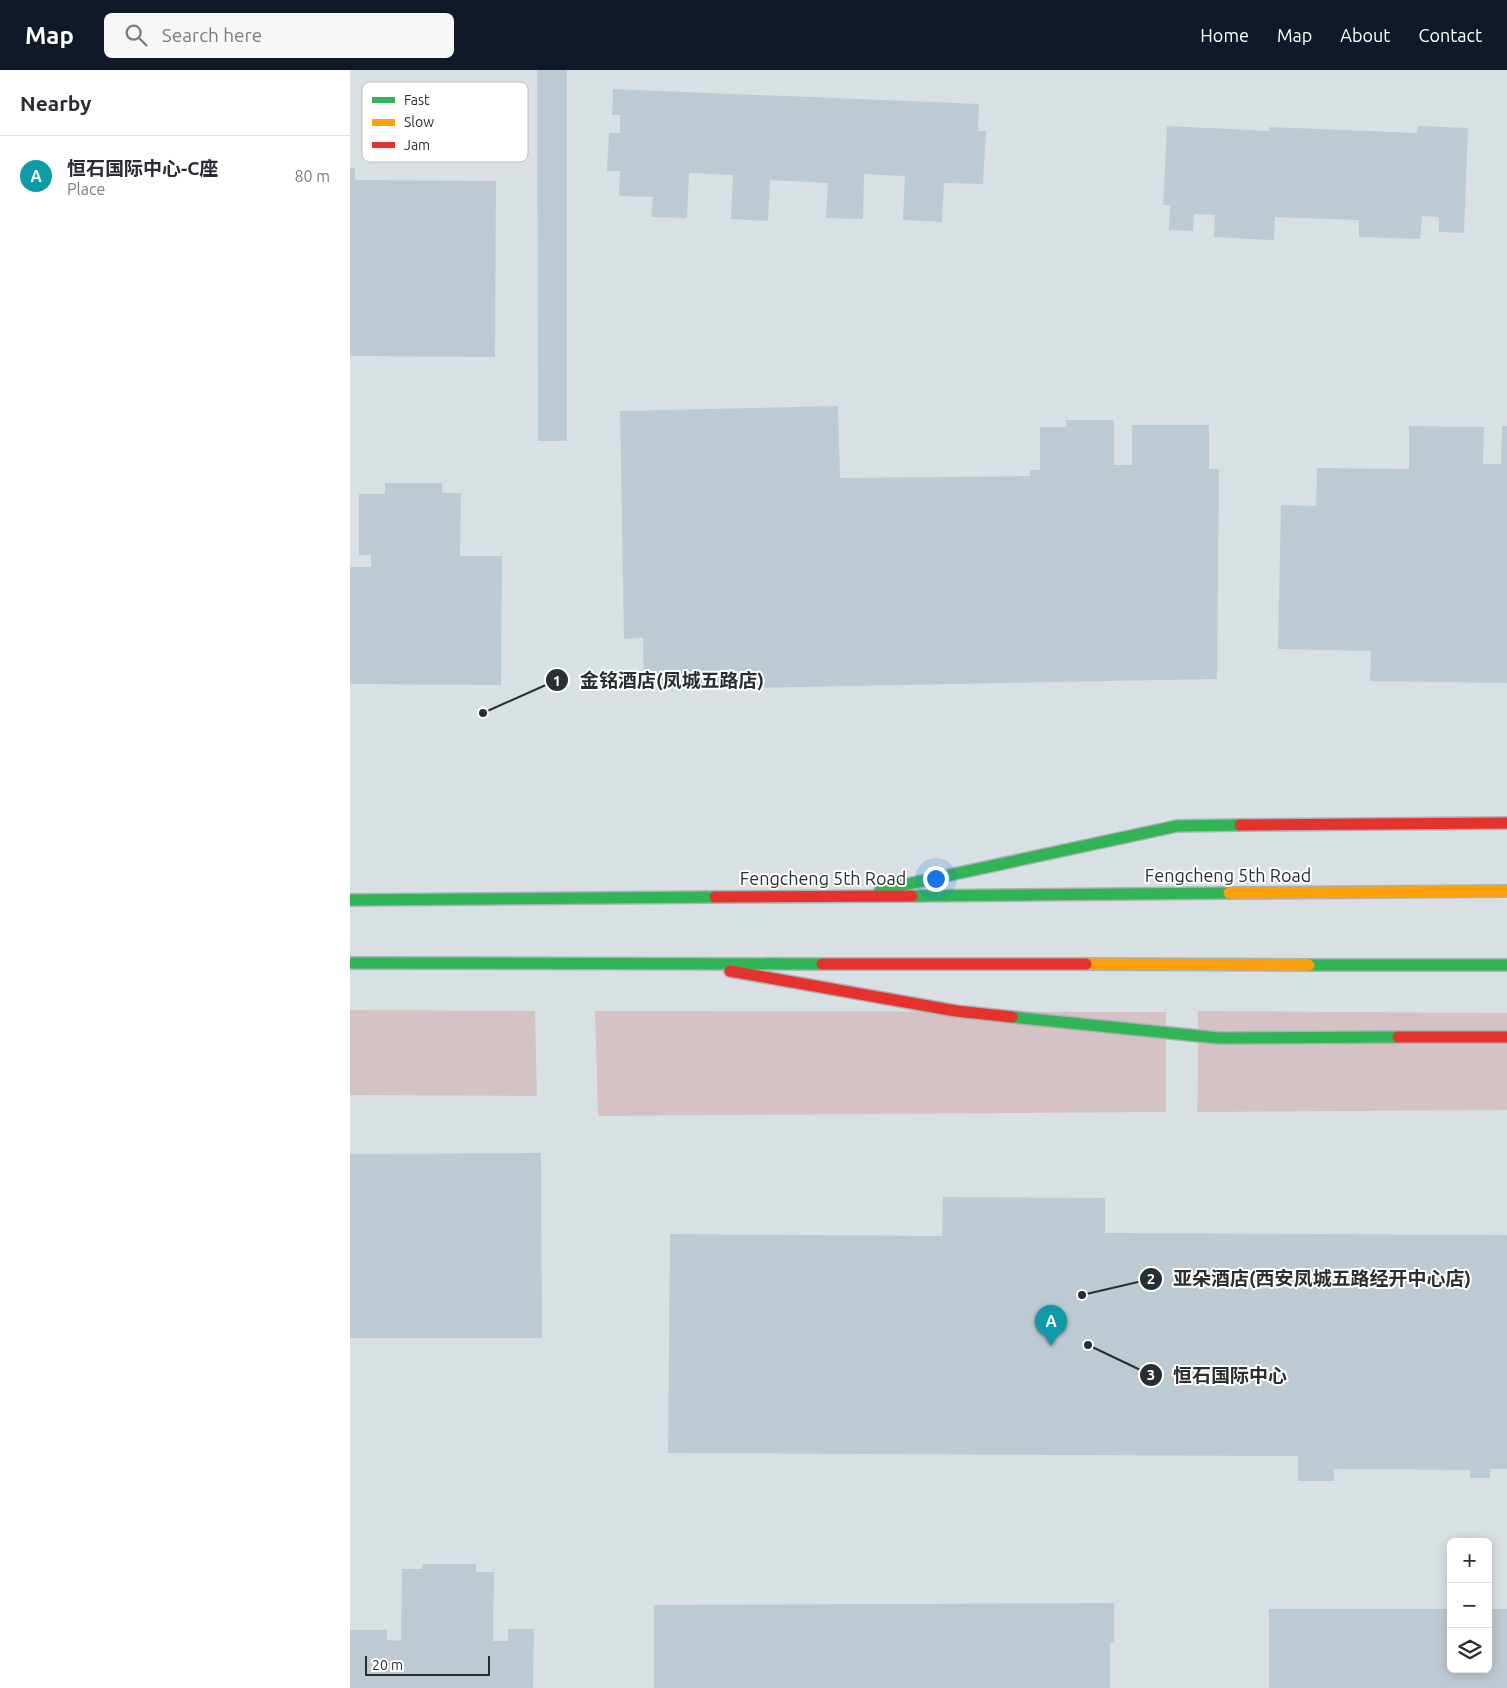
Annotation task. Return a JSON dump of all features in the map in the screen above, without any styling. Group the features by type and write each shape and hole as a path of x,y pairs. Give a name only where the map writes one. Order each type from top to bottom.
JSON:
{"main road":[{"path":"847,897 1177,826 1507,823"},
{"name":"Fengcheng 5th Road","path":"350,900 1507,891"},
{"path":"350,963 1507,965"},
{"path":"689,964 956,1011 1218,1038 1507,1037"}],"shaded area":[{"path":"350,1010 535,1011 537,1096 350,1095"},
{"path":"595,1011 1166,1012 1166,1112 598,1116"},
{"path":"1198,1011 1507,1013 1507,1110 1197,1112"}],"building":[{"path":"537,70 567,70 567,441 538,441"},
{"path":"613,89 979,104 978,131 986,131 983,184 944,183 942,222 903,220 905,176 864,174 863,219 826,218 828,183 770,180 768,221 731,219 733,175 689,173 687,218 651,217 653,197 619,196 620,171 607,171 609,133 620,133 620,115 612,115"},
{"path":"1167,126 1270,131 1270,127 1417,133 1418,126 1468,128 1464,233 1439,232 1439,217 1422,216 1420,239 1359,237 1359,220 1275,217 1274,240 1214,237 1215,215 1194,214 1193,231 1169,230 1170,205 1163,205"},
{"path":"350,168 355,168 355,180 496,181 495,357 350,356"},
{"path":"838,406 840,478 1030,476 1030,470 1040,470 1040,427 1066,427 1066,420 1114,420 1114,465 1132,465 1132,425 1209,425 1209,469 1219,469 1217,679 644,690 643,638 624,639 620,411"},
{"path":"1409,426 1484,427 1483,464 1501,464 1502,426 1507,426 1507,683 1370,681 1371,651 1278,649 1281,505 1316,506 1317,468 1409,469"},
{"path":"385,483 442,483 442,493 461,493 460,556 502,556 501,685 350,684 350,567 371,567 371,555 359,555 359,494 385,494"},
{"path":"541,1153 542,1338 350,1338 350,1154"},
{"path":"943,1197 1105,1198 1105,1233 1507,1235 1507,1469 1490,1469 1490,1478 1470,1478 1470,1470 1334,1469 1334,1481 1298,1481 1298,1456 668,1453 670,1234 942,1236"},
{"path":"422,1564 476,1564 476,1572 494,1572 493,1641 508,1641 508,1629 534,1629 533,1688 350,1688 350,1630 387,1630 387,1640 401,1641 402,1569 422,1569"},
{"path":"1114,1603 1114,1643 1110,1643 1110,1688 654,1688 654,1605"},
{"path":"1269,1609 1447,1609 1447,1673 1492,1673 1492,1609 1507,1609 1507,1688 1269,1688"}],"traffic: fast":[{"path":"880,890 1177,826 1240,825"},
{"path":"912,896 1229,893"},
{"path":"350,900 715,897"},
{"path":"350,963 822,964"},
{"path":"1309,965 1507,965"},
{"path":"1012,1017 1219,1038 1398,1037"}],"traffic: slow":[{"path":"1229,893 1507,891"},
{"path":"1086,964 1309,965"}],"traffic: jam":[{"path":"1240,825 1507,823"},
{"path":"715,897 912,896"},
{"path":"822,964 1086,964"},
{"path":"730,971 956,1011 1012,1017"},
{"path":"1398,1037 1507,1037"}],"place":[{"name":"金铭酒店(凤城五路店)","path":"483,713"},
{"name":"亚朵酒店(西安凤城五路经开中心店)","path":"1082,1295"},
{"name":"恒石国际中心","path":"1088,1345"},
{"name":"恒石国际中心-C座","path":"1051,1346"}]}
